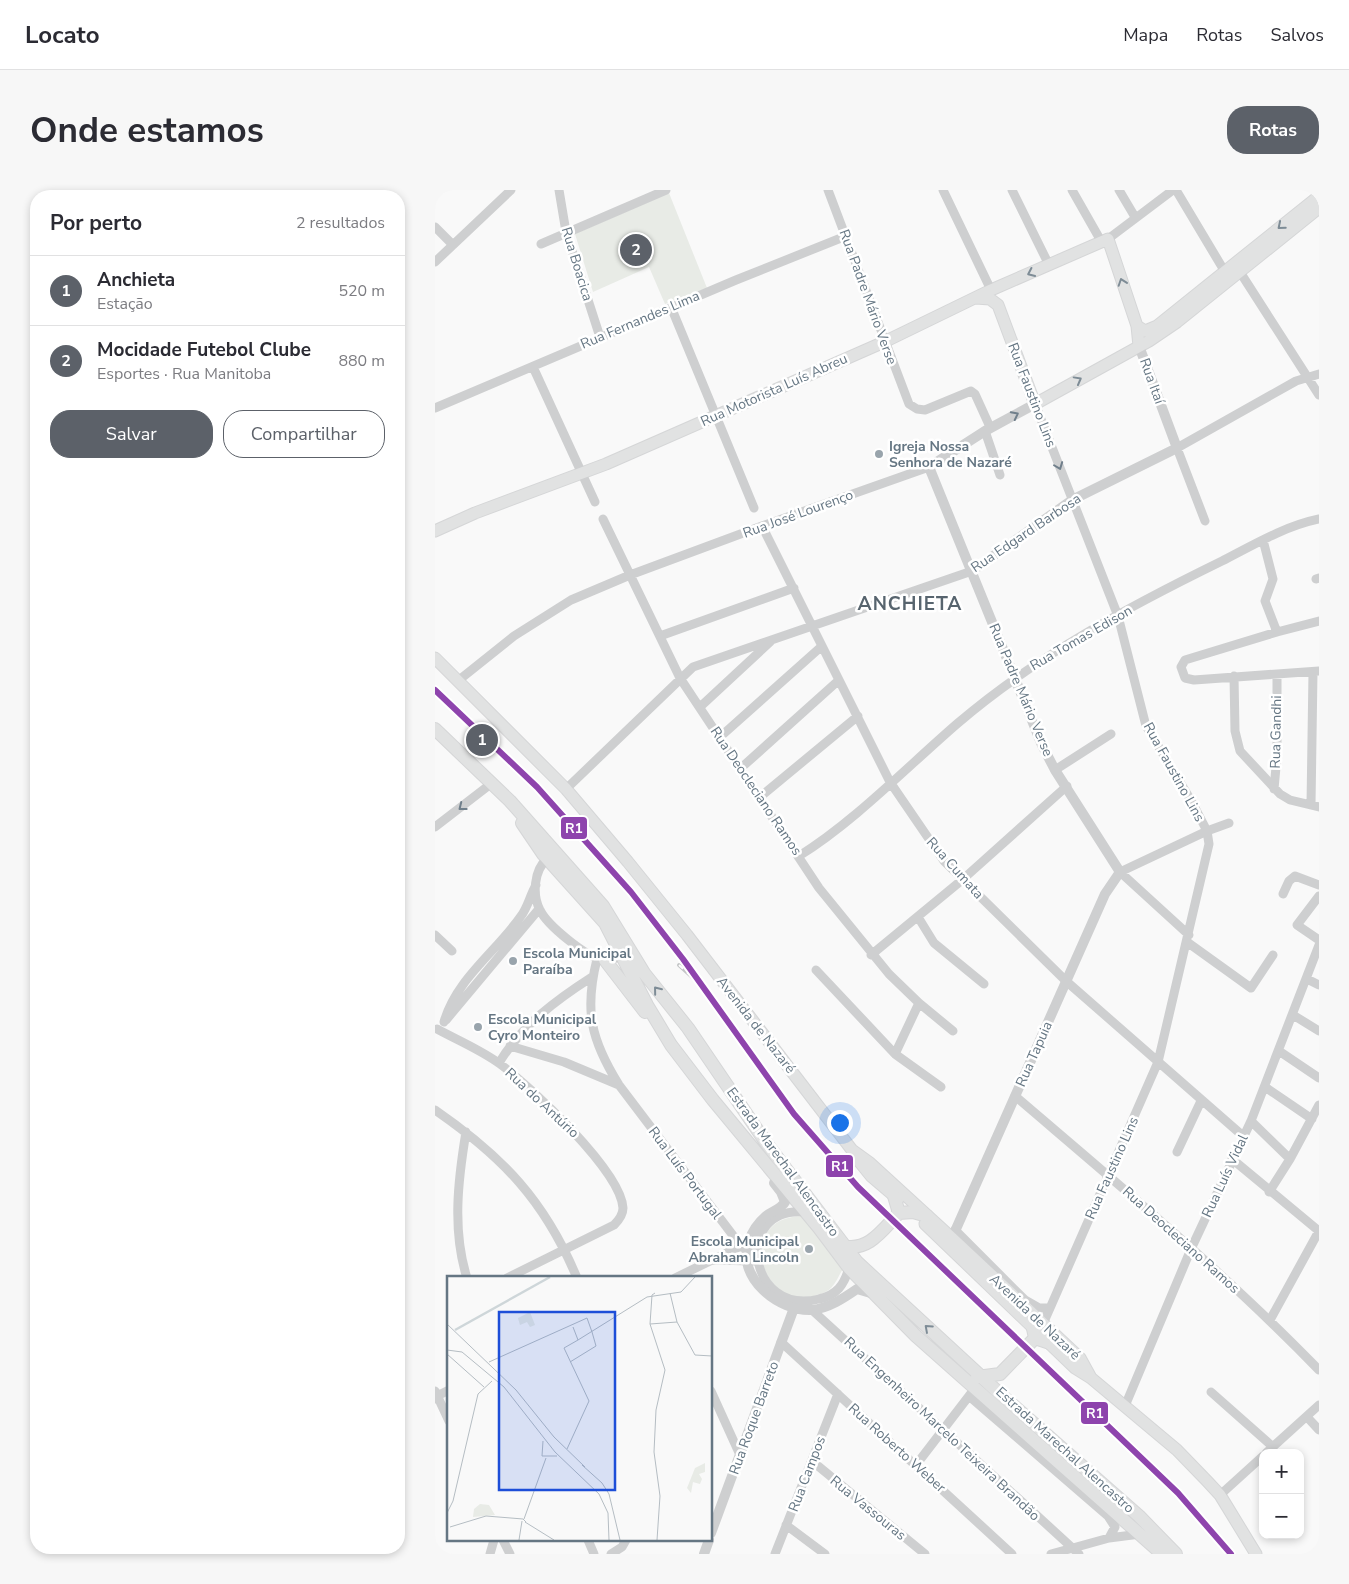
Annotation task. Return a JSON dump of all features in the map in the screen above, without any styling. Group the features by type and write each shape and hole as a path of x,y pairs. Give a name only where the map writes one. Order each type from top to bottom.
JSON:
{"main road":[{"path":"1137,326 1145,331 1153,328 1319,196"},
{"name":"Rua José Lourenço","path":"1035,404 1139,346 1177,322 1319,209"},
{"name":"Rua Motorista Luís Abreu","path":"435,531 521,495 582,474 715,417 884,342 991,290 1104,240"},
{"name":"Rua Itaí","path":"1104,240 1137,326 1139,346"},
{"path":"976,298 989,299 998,305 1013,281"},
{"name":"Rua Faustino Lins","path":"998,305 1035,404"},
{"name":"Avenida de Nazaré","path":"435,658 566,789 687,935 871,1176 913,1212 1036,1332 1080,1358 1091,1378"},
{"name":"Estrada Marechal Alencastro","path":"435,729 561,856 607,911 644,973 688,1028 767,1144 843,1246 870,1276 1139,1516 1176,1554"},
{"name":"Estrada Marechal Alencastro","path":"435,737 490,784 521,822 547,859 599,915 614,938 621,956 671,1044 728,1119 849,1268 954,1369 972,1392 1141,1534 1162,1554"},
{"path":"547,859 561,856"},
{"path":"601,959 661,1028"},
{"path":"671,1044 679,1045 688,1040 688,1028"},
{"path":"696,1076 699,1063 712,1064"},
{"name":"Avenida de Nazaré","path":"852,1150 927,1216 954,1234 1026,1308"},
{"path":"894,1196 899,1213"},
{"path":"843,1246 861,1247 873,1240 899,1213 913,1212 927,1216"},
{"path":"1026,1308 1036,1332 1050,1343"},
{"path":"999,1393 1002,1372 1036,1332"},
{"name":"Avenida de Nazaré","path":"1050,1343 1075,1368 1091,1378 1177,1450 1220,1494 1256,1554"},
{"path":"954,1369 969,1376 983,1377 1002,1372"}],"street":[{"path":"435,262 511,190"},
{"name":"Rua Boacica","path":"559,190 566,232 600,337"},
{"path":"541,244 666,190"},
{"name":"Rua Padre Mário Verse","path":"828,190 909,404 917,409 925,410 971,391 975,394 987,429"},
{"path":"943,190 991,290"},
{"path":"1012,190 1049,265"},
{"path":"1072,190 1104,240 1174,190 1225,272"},
{"path":"1119,190 1135,217"},
{"path":"435,227 453,245"},
{"name":"Rua Fernandes Lima","path":"435,408 671,307 846,236"},
{"path":"1241,272 1319,395"},
{"path":"671,307 754,508"},
{"name":"Rua Itaí","path":"1139,346 1205,521"},
{"path":"533,367 595,502"},
{"name":"Rua Edgard Barbosa","path":"566,789 680,678 697,665 972,571 1072,500 1177,448 1307,376 1319,374"},
{"name":"Rua José Lourenço","path":"459,680 539,618 571,600 630,575 762,526 929,468 987,429 1035,404"},
{"name":"Rua Faustino Lins","path":"1035,404 1118,616 1147,726 1193,802 1207,831 1208,855 1158,1062 1050,1308 1036,1332"},
{"path":"987,429 1001,475"},
{"name":"Rua Padre Mário Verse","path":"929,468 972,571 1013,678 1042,745 1055,770 1067,786 1120,872 1188,939 1251,988 1273,955"},
{"name":"Rua Deocleciano Ramos","path":"603,519 680,678 819,888 871,955 919,1003 953,1031"},
{"name":"Rua Tomas Edison","path":"799,856 839,827 1013,678 1118,616 1263,540 1298,525 1319,519"},
{"name":"Rua Cumata","path":"762,526 891,782 931,844 962,880 1066,981 1243,1136"},
{"path":"1263,540 1273,579 1265,601 1277,632"},
{"path":"659,636 794,588"},
{"path":"1234,676 1237,743 1248,762 1274,789 1290,800 1315,806 1316,672 1234,676 1189,679 1183,674 1181,667 1185,660 1319,621"},
{"path":"700,707 773,638"},
{"path":"720,737 822,646"},
{"name":"Rua Gandhi","path":"1274,789 1277,756 1277,674"},
{"path":"741,768 839,680"},
{"path":"760,798 858,716"},
{"path":"1055,770 1111,734"},
{"path":"437,822 490,784"},
{"path":"871,955 962,880 1067,786"},
{"path":"1120,872 1207,831 1229,823"},
{"path":"436,1030 444,1022 460,997 519,919 536,885 539,869 547,859"},
{"name":"Rua Tapuia","path":"954,1234 1105,894 1120,872"},
{"path":"1283,894 1289,881 1295,876 1319,885"},
{"path":"536,885 539,909 558,930 601,959 621,956"},
{"path":"1319,896 1303,920 1297,925 1319,940"},
{"path":"460,997 539,909"},
{"path":"918,917 934,943 984,984"},
{"path":"437,940 452,950"},
{"name":"Rua Luís Vidal","path":"1125,1406 1191,1249 1251,1121 1319,944"},
{"name":"Rua Luís Portugal","path":"601,959 592,977 593,1029 602,1058 619,1085 744,1248"},
{"path":"816,970 895,1054 941,1087"},
{"path":"499,1063 509,1046 553,1004 592,977"},
{"path":"1307,979 1319,985"},
{"path":"895,1054 919,1003"},
{"path":"1293,1015 1319,1031"},
{"name":"Rua do Antúrio","path":"436,1030 499,1063 572,1128 606,1173 622,1203 621,1217 614,1224 565,1250"},
{"path":"509,1046 576,1067 619,1085"},
{"path":"1279,1051 1319,1078"},
{"path":"1265,1087 1312,1119"},
{"name":"Rua Deocleciano Ramos","path":"1015,1096 1270,1320 1319,1370"},
{"path":"1177,1152 1201,1101"},
{"path":"1269,1192 1318,1109"},
{"path":"435,1110 486,1147 511,1172 552,1226 576,1276"},
{"name":"Estrada Marechal Alencastro","path":"728,1119 746,1149 781,1192 785,1200 783,1205 759,1223 744,1248"},
{"path":"1251,1121 1290,1159"},
{"path":"466,1132 458,1196 461,1255 466,1276"},
{"path":"1232,1159 1269,1192 1319,1231 1270,1320"},
{"path":"805,1212 794,1211 784,1214 767,1226 758,1242 751,1273 763,1289 779,1302 812,1310 831,1305 857,1289"},
{"name":"Avenida de Nazaré","path":"954,1234 1025,1300 1039,1308 1050,1308"},
{"path":"679,1276 712,1260 744,1248 754,1259"},
{"path":"511,1276 565,1250"},
{"path":"712,1260 754,1259"},
{"path":"841,1288 849,1268"},
{"path":"795,1305 823,1298 841,1288 857,1289 874,1294"},
{"name":"Rua Roque Barreto","path":"713,1528 795,1305"},
{"name":"Rua Engenheiro Marcelo Teixeira Brandão","path":"812,1310 944,1429 1012,1494 1076,1550"},
{"name":"Rua Roberto Weber","path":"781,1342 1012,1554"},
{"path":"916,1465 972,1392 1108,1516 1115,1527 1109,1538"},
{"path":"1211,1392 1269,1449"},
{"name":"Rua Campos","path":"775,1554 838,1394"},
{"path":"713,1395 740,1455"},
{"path":"436,1396 447,1417"},
{"path":"1271,1449 1319,1405"},
{"path":"1307,1417 1319,1430"},
{"path":"1220,1494 1259,1460"},
{"name":"Rua Vassouras","path":"812,1461 925,1554"},
{"path":"786,1525 825,1554"},
{"path":"1051,1554 1076,1550 1109,1538 1141,1534"},
{"path":"504,1542 510,1554"},
{"path":"589,1542 594,1554"},
{"path":"611,1554 622,1547 625,1542"},
{"path":"1314,1554 1319,1550"}],"shaded area":[{"path":"669,193 707,288 665,304 649,267 593,292 575,234"},
{"path":"802,1216 843,1269 834,1284 827,1291 814,1296 795,1297 780,1290 769,1278 763,1262 762,1246 768,1231 781,1221"}],"railway":[{"path":"679,965 701,985"}],"transit line":[{"name":"R1","path":"435,690 537,787 631,892 683,959 794,1114 858,1187 1178,1493 1231,1554"}],"place":[{"name":"Mocidade Futebol Clube","path":"636,250"},
{"name":"Igreja Nossa Senhora de Nazaré","path":"879,454"},
{"name":"Anchieta","path":"482,740"},
{"name":"Escola Municipal Paraíba","path":"513,961"},
{"name":"Escola Municipal Cyro Monteiro","path":"478,1027"},
{"name":"Escola Municipal Abraham Lincoln","path":"809,1249"}],"district":[{"name":"ANCHIETA","path":"910,604"}]}
